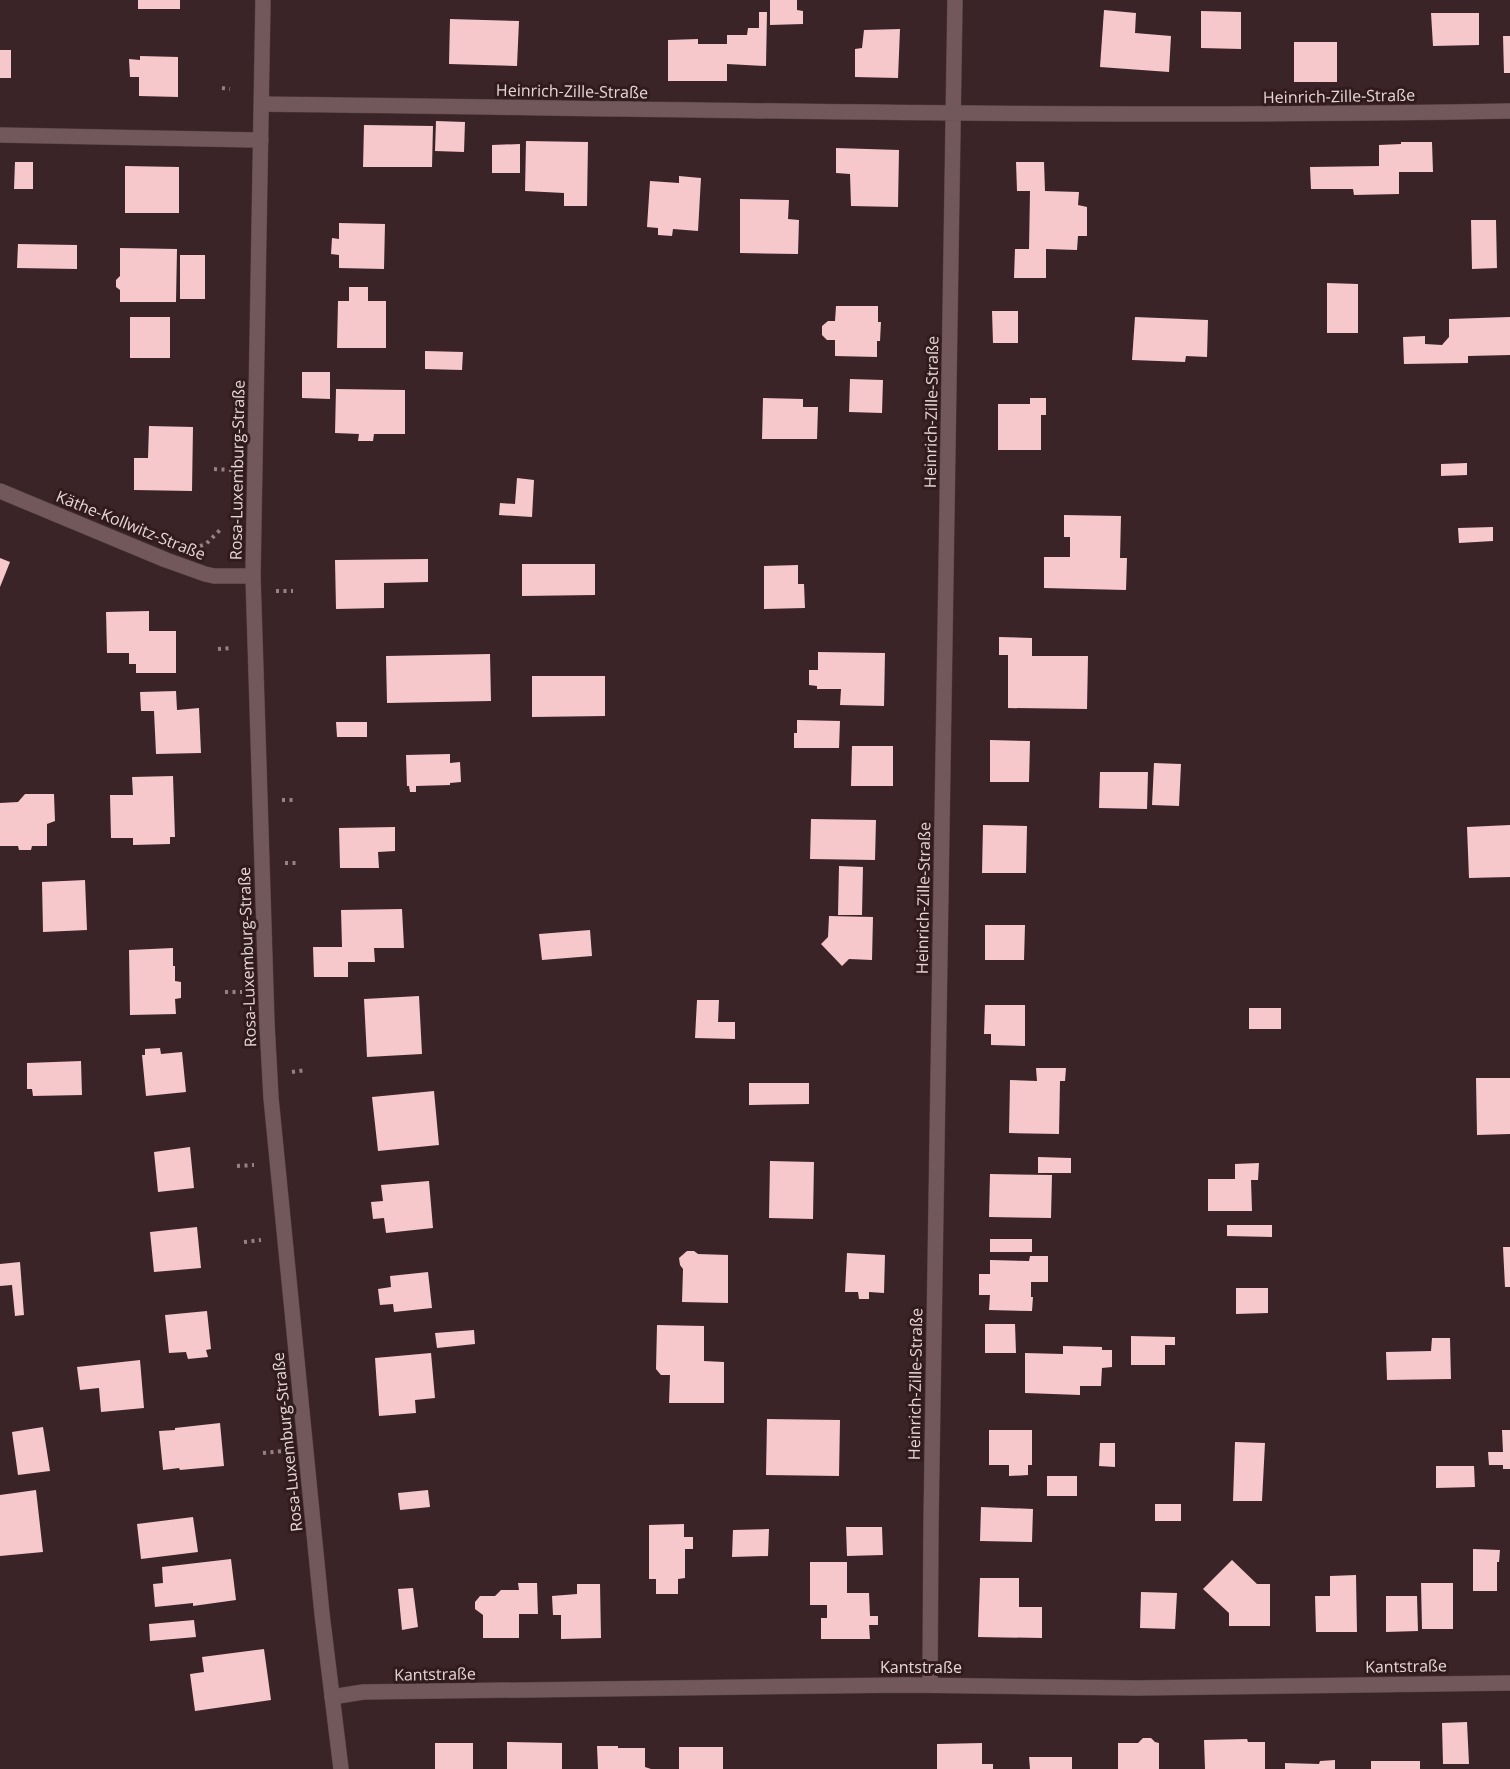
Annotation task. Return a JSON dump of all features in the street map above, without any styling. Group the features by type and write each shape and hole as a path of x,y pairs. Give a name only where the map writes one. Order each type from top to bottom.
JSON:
{"street":[{"name":"Rosa-Luxemburg-Straße","path":"263,0 263,104 253,576 267,1024 271,1098 341,1769"},
{"name":"Heinrich-Zille-Straße","path":"930,1684 955,0"},
{"name":"Heinrich-Zille-Straße","path":"263,104 1180,115 1510,111"},
{"path":"0,135 261,140"},
{"name":"Käthe-Kollwitz-Straße","path":"0,491 165,560 206,574 253,576"},
{"name":"Kantstraße","path":"332,1697 363,1692 930,1684 1137,1688 1510,1683"}],"path":[{"path":"222,88 230,89"}],"building":[{"path":"138,0 180,0 180,9 138,9"},
{"path":"770,0 797,0 797,10 803,11 803,24 770,25"},
{"path":"1104,10 1136,13 1135,33 1171,36 1169,72 1100,67"},
{"path":"1201,11 1241,12 1241,49 1201,48"},
{"path":"759,12 767,12 766,66 727,64 727,81 668,81 668,40 698,39 698,44 727,44 727,35 747,35 748,28 759,28"},
{"path":"1431,13 1479,13 1479,45 1433,46"},
{"path":"450,19 519,21 517,66 449,64"},
{"path":"900,29 898,78 855,77 855,49 862,48 864,30"},
{"path":"1503,36 1510,36 1510,73 1504,73"},
{"path":"1294,42 1337,42 1337,82 1294,82"},
{"path":"0,50 11,50 11,78 0,78"},
{"path":"140,56 178,57 178,97 139,96 139,77 130,77 129,59 140,60"},
{"path":"436,121 465,122 464,152 435,151"},
{"path":"364,125 433,126 432,167 363,167"},
{"path":"526,141 588,142 587,206 564,206 564,193 525,191"},
{"path":"1401,142 1432,142 1433,172 1399,172 1399,194 1354,195 1353,189 1311,189 1310,167 1379,166 1379,145 1401,144"},
{"path":"520,144 520,173 492,173 492,145"},
{"path":"836,148 899,150 898,207 851,206 850,174 836,173"},
{"path":"15,162 33,162 33,189 14,189"},
{"path":"1016,162 1044,162 1045,191 1079,192 1078,205 1087,207 1087,236 1078,236 1077,250 1046,249 1046,278 1014,278 1015,249 1029,249 1030,191 1017,191"},
{"path":"125,166 179,167 179,213 125,213"},
{"path":"679,176 701,178 698,231 673,229 672,236 658,235 658,228 647,227 650,181 679,183"},
{"path":"740,199 789,200 788,219 799,220 798,254 740,253"},
{"path":"1471,220 1496,220 1497,268 1472,269"},
{"path":"339,223 385,224 384,269 339,268 339,255 331,254 332,238 339,239"},
{"path":"18,244 77,245 77,269 17,268"},
{"path":"120,248 177,249 176,302 120,302 120,290 116,287 116,280 120,276"},
{"path":"180,255 205,255 205,299 180,299"},
{"path":"1327,283 1358,284 1358,333 1327,333"},
{"path":"349,287 368,287 368,301 386,301 386,348 337,348 338,301 349,301"},
{"path":"836,306 878,306 878,322 881,322 880,341 877,341 877,357 835,356 835,340 827,340 822,335 822,326 828,321 835,321"},
{"path":"992,311 1018,311 1018,343 993,343"},
{"path":"130,317 170,317 170,358 130,358"},
{"path":"1135,317 1208,320 1207,357 1186,356 1185,362 1132,360"},
{"path":"1510,317 1510,355 1468,356 1468,363 1404,364 1403,337 1425,336 1425,344 1442,345 1449,337 1449,319"},
{"path":"425,351 463,352 462,370 425,369"},
{"path":"302,372 330,372 330,399 302,398"},
{"path":"850,379 883,380 882,413 849,412"},
{"path":"336,389 405,390 405,434 374,434 373,441 358,441 359,434 335,433"},
{"path":"763,398 803,399 803,407 818,407 817,439 762,439"},
{"path":"1030,398 1046,398 1046,415 1041,415 1041,450 998,450 998,404 1030,404"},
{"path":"149,426 193,427 192,491 134,490 134,458 148,458"},
{"path":"1467,463 1467,475 1441,476 1441,464"},
{"path":"517,478 534,480 532,517 499,515 500,503 515,504"},
{"path":"1064,515 1121,516 1120,558 1127,558 1126,590 1044,588 1044,557 1070,557 1070,537 1064,537"},
{"path":"1493,527 1493,541 1459,543 1458,528"},
{"path":"0,558 10,562 0,587"},
{"path":"428,559 428,582 384,583 384,608 336,609 335,560"},
{"path":"522,564 595,564 595,595 522,596"},
{"path":"798,565 798,584 804,584 805,608 764,609 764,566"},
{"path":"149,611 149,631 176,631 176,673 136,673 136,664 129,664 129,653 107,653 106,612"},
{"path":"999,637 1032,638 1032,656 1088,656 1087,709 1008,708 1008,655 999,655"},
{"path":"818,652 885,653 884,706 840,705 841,689 817,689 817,686 809,685 809,670 818,670"},
{"path":"490,654 491,701 387,703 386,656"},
{"path":"532,676 605,676 605,716 532,717"},
{"path":"176,691 177,710 199,708 201,753 156,754 154,711 141,711 140,692"},
{"path":"797,720 840,721 839,748 794,748"},
{"path":"336,722 367,722 367,737 337,737"},
{"path":"990,740 1030,741 1029,782 990,782"},
{"path":"852,746 893,746 893,786 851,786"},
{"path":"450,754 450,763 460,762 461,782 450,783 450,785 416,786 416,792 410,792 407,786 406,755"},
{"path":"1154,763 1181,764 1179,806 1152,805"},
{"path":"1100,772 1148,772 1147,809 1099,808"},
{"path":"173,776 175,837 170,837 170,844 133,845 133,838 111,838 110,795 133,795 132,777"},
{"path":"25,794 54,794 55,821 47,824 47,846 32,846 31,850 19,850 18,846 0,846 0,803 18,802"},
{"path":"811,819 876,820 875,860 810,859"},
{"path":"983,825 1027,826 1026,873 982,873"},
{"path":"1510,825 1510,877 1469,878 1467,827"},
{"path":"395,827 395,851 378,852 379,868 340,868 339,828"},
{"path":"839,866 863,867 862,915 838,915"},
{"path":"85,880 87,930 43,932 42,882"},
{"path":"402,909 404,948 374,948 375,962 348,962 348,977 314,977 313,947 342,947 341,910"},
{"path":"829,916 873,917 872,960 849,959 842,966 821,944 828,937"},
{"path":"985,925 1025,925 1024,960 985,960"},
{"path":"590,930 592,956 542,960 539,934"},
{"path":"173,948 175,981 181,982 181,998 175,999 176,1014 130,1015 129,950"},
{"path":"419,996 422,1054 367,1057 364,999"},
{"path":"697,1000 719,1000 718,1022 735,1022 735,1039 695,1038"},
{"path":"985,1005 1025,1005 1025,1046 991,1045 991,1034 984,1034"},
{"path":"1249,1008 1281,1008 1281,1029 1249,1029"},
{"path":"160,1048 161,1054 182,1052 186,1092 146,1096 142,1055 145,1055 145,1049"},
{"path":"81,1061 82,1095 33,1096 32,1089 27,1089 27,1063"},
{"path":"1036,1068 1066,1068 1065,1081 1060,1081 1059,1134 1009,1133 1010,1080 1037,1081"},
{"path":"1476,1078 1510,1078 1510,1134 1477,1135"},
{"path":"749,1083 809,1083 809,1104 749,1105"},
{"path":"434,1091 439,1145 378,1151 372,1097"},
{"path":"190,1147 194,1188 158,1192 154,1152"},
{"path":"1038,1157 1071,1158 1071,1173 1038,1173"},
{"path":"770,1161 814,1162 813,1219 769,1218"},
{"path":"1259,1163 1258,1180 1251,1180 1252,1211 1208,1211 1208,1179 1235,1179 1235,1164"},
{"path":"990,1174 1052,1175 1051,1218 989,1217"},
{"path":"429,1181 433,1228 386,1233 384,1218 373,1219 371,1202 383,1201 381,1185"},
{"path":"1227,1225 1272,1225 1272,1237 1227,1236"},
{"path":"197,1227 201,1268 154,1272 150,1232"},
{"path":"990,1239 1032,1239 1032,1252 990,1252"},
{"path":"1503,1247 1510,1247 1510,1287 1505,1287"},
{"path":"687,1251 694,1251 698,1254 728,1255 728,1303 682,1302 683,1269 679,1258"},
{"path":"847,1253 885,1255 884,1293 869,1292 869,1299 859,1299 858,1292 845,1292"},
{"path":"1030,1256 1048,1256 1048,1282 1031,1282 1032,1311 989,1310 990,1295 979,1295 979,1274 990,1274 990,1260 1029,1261"},
{"path":"20,1262 24,1315 15,1316 12,1285 0,1286 0,1264"},
{"path":"428,1272 432,1308 394,1312 393,1304 380,1305 378,1289 391,1287 390,1276"},
{"path":"1236,1288 1268,1288 1268,1313 1236,1314"},
{"path":"207,1311 211,1349 206,1350 208,1357 188,1359 186,1352 169,1353 165,1315"},
{"path":"985,1324 1015,1324 1016,1353 985,1353"},
{"path":"657,1325 704,1326 704,1361 724,1362 724,1403 669,1403 670,1375 661,1375 656,1369"},
{"path":"474,1330 475,1344 437,1348 435,1333"},
{"path":"1131,1336 1175,1337 1175,1345 1165,1345 1165,1365 1131,1365"},
{"path":"1432,1338 1450,1338 1451,1379 1387,1380 1386,1352 1431,1351"},
{"path":"1063,1346 1102,1347 1102,1350 1112,1350 1112,1367 1102,1368 1101,1386 1080,1386 1080,1395 1025,1393 1025,1353 1063,1354"},
{"path":"431,1353 435,1398 415,1400 416,1413 379,1416 375,1358"},
{"path":"140,1360 144,1408 101,1412 99,1388 80,1390 77,1367"},
{"path":"767,1419 840,1420 839,1476 766,1475"},
{"path":"220,1423 224,1466 163,1470 159,1431"},
{"path":"43,1427 50,1471 18,1475 12,1432"},
{"path":"989,1430 1032,1430 1032,1465 1028,1465 1028,1475 1009,1476 1009,1465 989,1465"},
{"path":"1502,1430 1510,1430 1510,1469 1503,1469 1503,1465 1489,1465 1488,1452 1503,1452"},
{"path":"1235,1442 1265,1443 1262,1501 1233,1501"},
{"path":"1100,1443 1115,1443 1115,1467 1099,1466"},
{"path":"1436,1466 1474,1466 1475,1487 1436,1488"},
{"path":"1047,1476 1077,1476 1077,1496 1047,1496"},
{"path":"36,1490 43,1552 0,1556 0,1495"},
{"path":"428,1490 430,1507 400,1510 398,1493"},
{"path":"1155,1504 1181,1504 1181,1521 1155,1521"},
{"path":"981,1507 1033,1509 1032,1542 980,1541"},
{"path":"193,1517 198,1552 141,1559 137,1524"},
{"path":"684,1524 684,1537 693,1537 693,1549 685,1549 685,1578 678,1579 678,1594 656,1594 656,1579 649,1579 649,1525"},
{"path":"846,1527 882,1527 883,1555 847,1556"},
{"path":"769,1529 768,1556 732,1557 733,1530"},
{"path":"1473,1549 1500,1550 1499,1562 1497,1562 1497,1591 1473,1591"},
{"path":"231,1559 236,1600 193,1606 193,1603 155,1607 153,1584 163,1583 162,1567"},
{"path":"1232,1560 1257,1584 1270,1584 1270,1626 1229,1626 1229,1613 1203,1589"},
{"path":"810,1562 847,1562 847,1593 869,1593 870,1616 878,1616 878,1625 869,1625 870,1639 821,1639 821,1618 827,1618 827,1605 810,1605"},
{"path":"1356,1575 1357,1632 1316,1632 1315,1596 1330,1596 1330,1576"},
{"path":"980,1578 1019,1578 1019,1607 1042,1607 1042,1638 978,1637"},
{"path":"518,1583 537,1583 538,1614 519,1614 519,1638 483,1638 483,1615 475,1609 475,1602 480,1596 495,1596 501,1590 519,1590"},
{"path":"1421,1583 1453,1583 1453,1629 1422,1629"},
{"path":"577,1584 600,1584 601,1638 561,1639 561,1615 553,1615 552,1596 577,1594"},
{"path":"413,1588 418,1627 402,1630 398,1589"},
{"path":"1141,1592 1177,1593 1175,1629 1140,1628"},
{"path":"1386,1596 1417,1596 1418,1631 1386,1632"},
{"path":"194,1620 196,1637 150,1641 149,1624"},
{"path":"264,1649 271,1700 195,1711 190,1674 204,1672 202,1657"},
{"path":"1467,1722 1469,1764 1443,1764 1442,1723"},
{"path":"1143,1738 1151,1738 1159,1743 1159,1769 1118,1769 1118,1743 1138,1743"},
{"path":"1247,1739 1248,1742 1265,1742 1265,1769 1205,1769 1204,1740"},
{"path":"507,1742 562,1743 562,1769 507,1769"},
{"path":"435,1743 473,1743 473,1769 435,1769"},
{"path":"982,1743 982,1764 993,1764 993,1769 937,1769 937,1744"},
{"path":"597,1746 645,1748 645,1767 651,1769 598,1769"},
{"path":"679,1747 723,1747 723,1769 679,1769"},
{"path":"1029,1757 1072,1757 1072,1769 1030,1769"},
{"path":"1335,1760 1335,1769 1285,1769 1285,1763 1319,1764 1320,1761"},
{"path":"1371,1761 1420,1761 1420,1769 1371,1769"}]}
